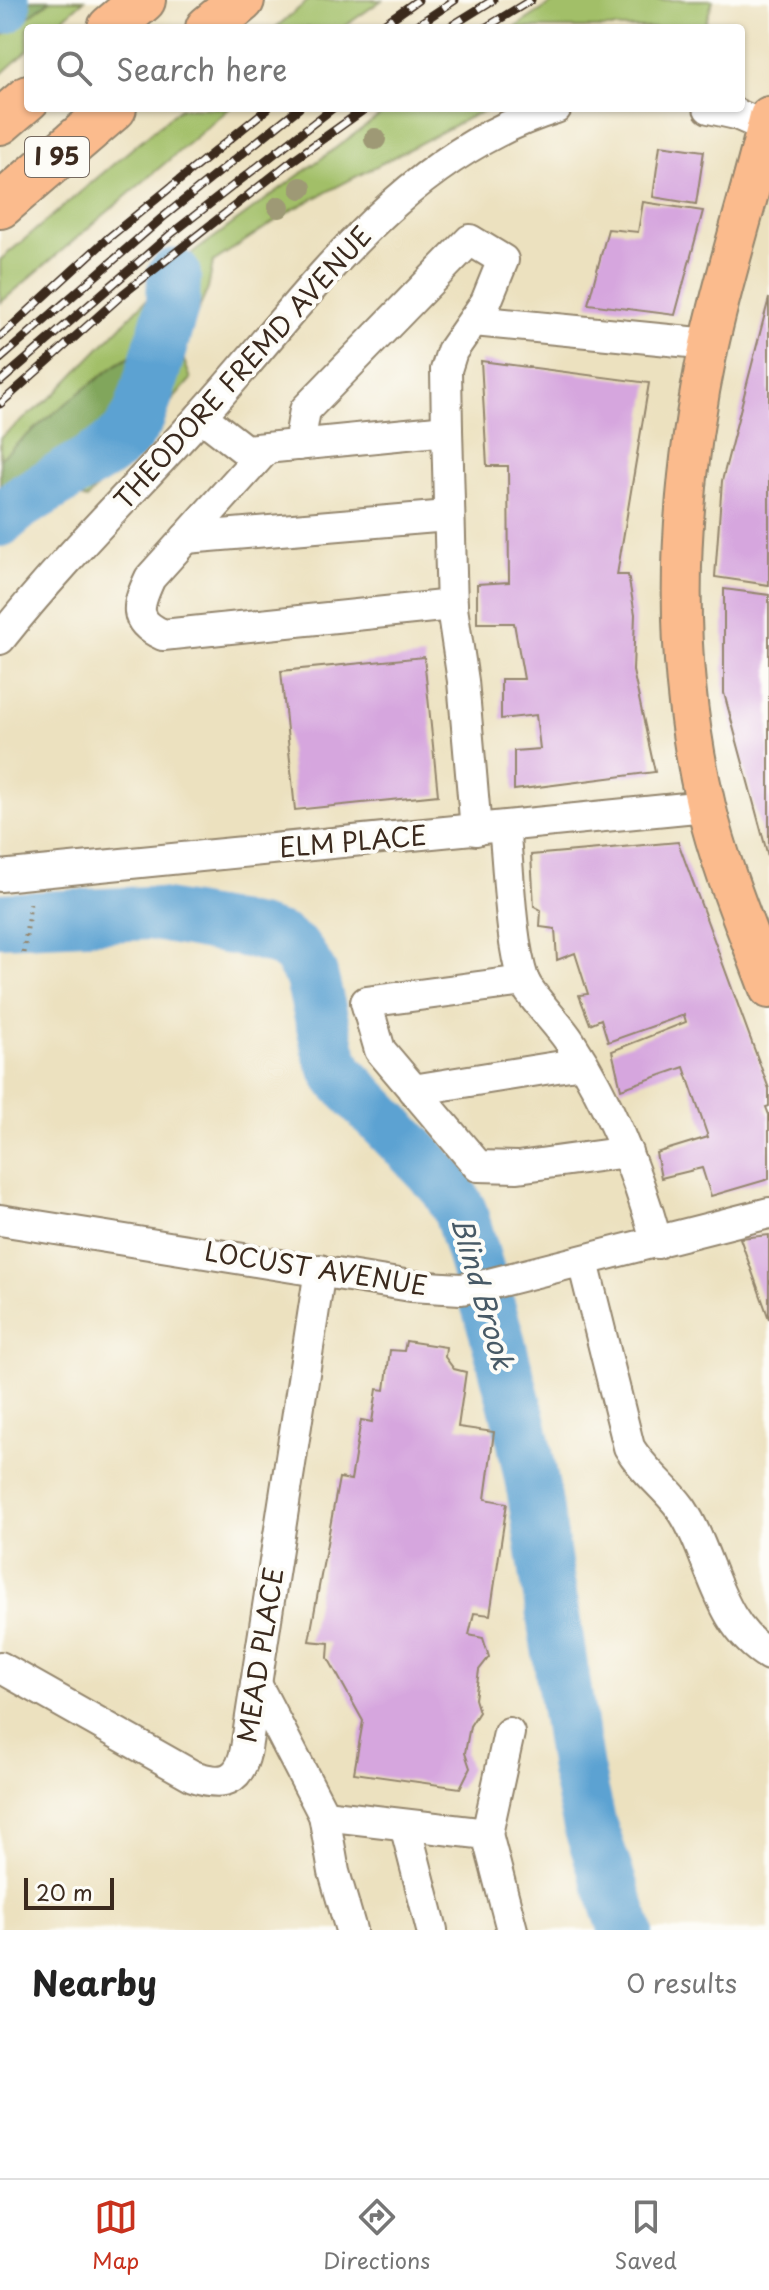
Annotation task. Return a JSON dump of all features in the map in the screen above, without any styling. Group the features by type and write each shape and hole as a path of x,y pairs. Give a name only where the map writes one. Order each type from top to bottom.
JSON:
{"highway":[{"path":"115,24 143,0"},
{"path":"213,24 242,0"},
{"name":"I 95","path":"0,122 24,101"},
{"name":"I 95","path":"0,206 109,112"}],"main road":[{"path":"765,142 710,344 689,473 683,533 682,599 689,710 706,806 718,849 766,973"}],"street":[{"name":"THEODORE FREMD AVENUE","path":"0,639 52,576 201,416 327,269 378,219 422,181 493,134 543,112"},
{"path":"727,112 736,114 765,142"},
{"path":"299,445 305,410 470,240 503,260 486,302 452,351 446,370 452,605 463,681 490,829 524,981 569,1041 608,1105 640,1183 657,1243"},
{"path":"474,321 710,344"},
{"path":"201,416 245,450 447,430"},
{"path":"266,449 150,578 142,595 139,614 146,628 163,635 452,605"},
{"path":"186,538 448,516"},
{"name":"ELM PLACE","path":"0,876 706,806"},
{"path":"524,981 366,1002 380,1050 478,1166 518,1167 627,1152"},
{"path":"413,1090 582,1063"},
{"name":"LOCUST AVENUE","path":"0,1220 437,1289 461,1289 583,1262 769,1213"},
{"path":"583,1262 629,1447 646,1473 668,1492 682,1510 733,1620 751,1644 769,1655"},
{"name":"MEAD PLACE","path":"0,1667 193,1776 208,1781 224,1781 235,1776 243,1764 320,1270"},
{"path":"256,1684 324,1815 334,1872 351,1930"},
{"path":"509,1733 487,1834 512,1930"},
{"path":"324,1815 487,1834"},
{"path":"405,1825 432,1930"}],"path":[{"path":"24,953 31,893"}],"green space":[{"path":"0,0 84,0 57,24 24,24 24,54 0,75"},
{"path":"51,0 0,38 0,6"},
{"path":"309,0 382,0 348,24 280,24"},
{"path":"557,0 713,0 705,24 520,24"},
{"path":"175,112 225,112 0,303 0,260"},
{"path":"385,112 483,112 292,210 213,262 208,289 187,335 182,355 191,379 87,499 62,491 53,492 0,541 0,438 54,395 189,256"},
{"path":"141,353 173,367 173,382 100,469 82,478 66,481 37,498 0,532 0,459 107,372"}],"building":[{"path":"660,145 704,151 696,204 653,197"},
{"path":"643,202 703,211 675,315 588,304 608,229 638,232"},
{"path":"769,298 769,585 715,577 722,481"},
{"path":"481,361 649,383 617,575 628,575 635,614 633,671 655,772 514,790 514,751 540,749 536,715 501,719 501,679 524,679 514,623 477,623 477,584 509,582 508,466 487,466"},
{"path":"724,589 769,595 769,860 724,693"},
{"path":"424,657 438,795 295,810 281,671"},
{"path":"678,842 769,1089 769,1106 766,1107 769,1115 769,1179 711,1196 702,1168 661,1178 656,1153 708,1137 684,1067 621,1089 612,1051 686,1022 684,1015 608,1042 601,1019 590,1024 579,995 588,994 575,953 557,960 555,929 540,927 541,910 534,906 531,855"},
{"path":"769,1235 769,1319 740,1238"},
{"path":"406,1341 446,1347 445,1357 454,1369 466,1372 458,1427 494,1432 485,1499 507,1503 490,1615 474,1613 469,1635 483,1638 489,1657 479,1670 475,1699 479,1712 470,1726 465,1753 470,1768 460,1788 354,1773 363,1721 328,1658 329,1643 309,1641 339,1478 351,1480 361,1420 372,1422 377,1389 385,1390 390,1350 404,1351"}],"waterway":[{"name":"Blind Brook","path":"0,0 4,7"},
{"name":"Blind Brook","path":"0,520 20,503 108,451 126,436 138,418 145,399 173,303 174,275"},
{"name":"Blind Brook","path":"0,920 149,913 281,940 297,952 311,975 330,1055 339,1075 447,1188 460,1211 521,1428 577,1769 590,1826 626,1930"}],"railway":[{"path":"384,24 418,0"},
{"path":"419,24 455,0"},
{"path":"454,24 493,0"},
{"path":"492,24 531,0"},
{"path":"0,337 107,239 263,112"},
{"path":"0,359 162,218 294,112"},
{"path":"0,382 171,234 328,112"},
{"path":"0,404 123,294 293,160 360,112"}]}
